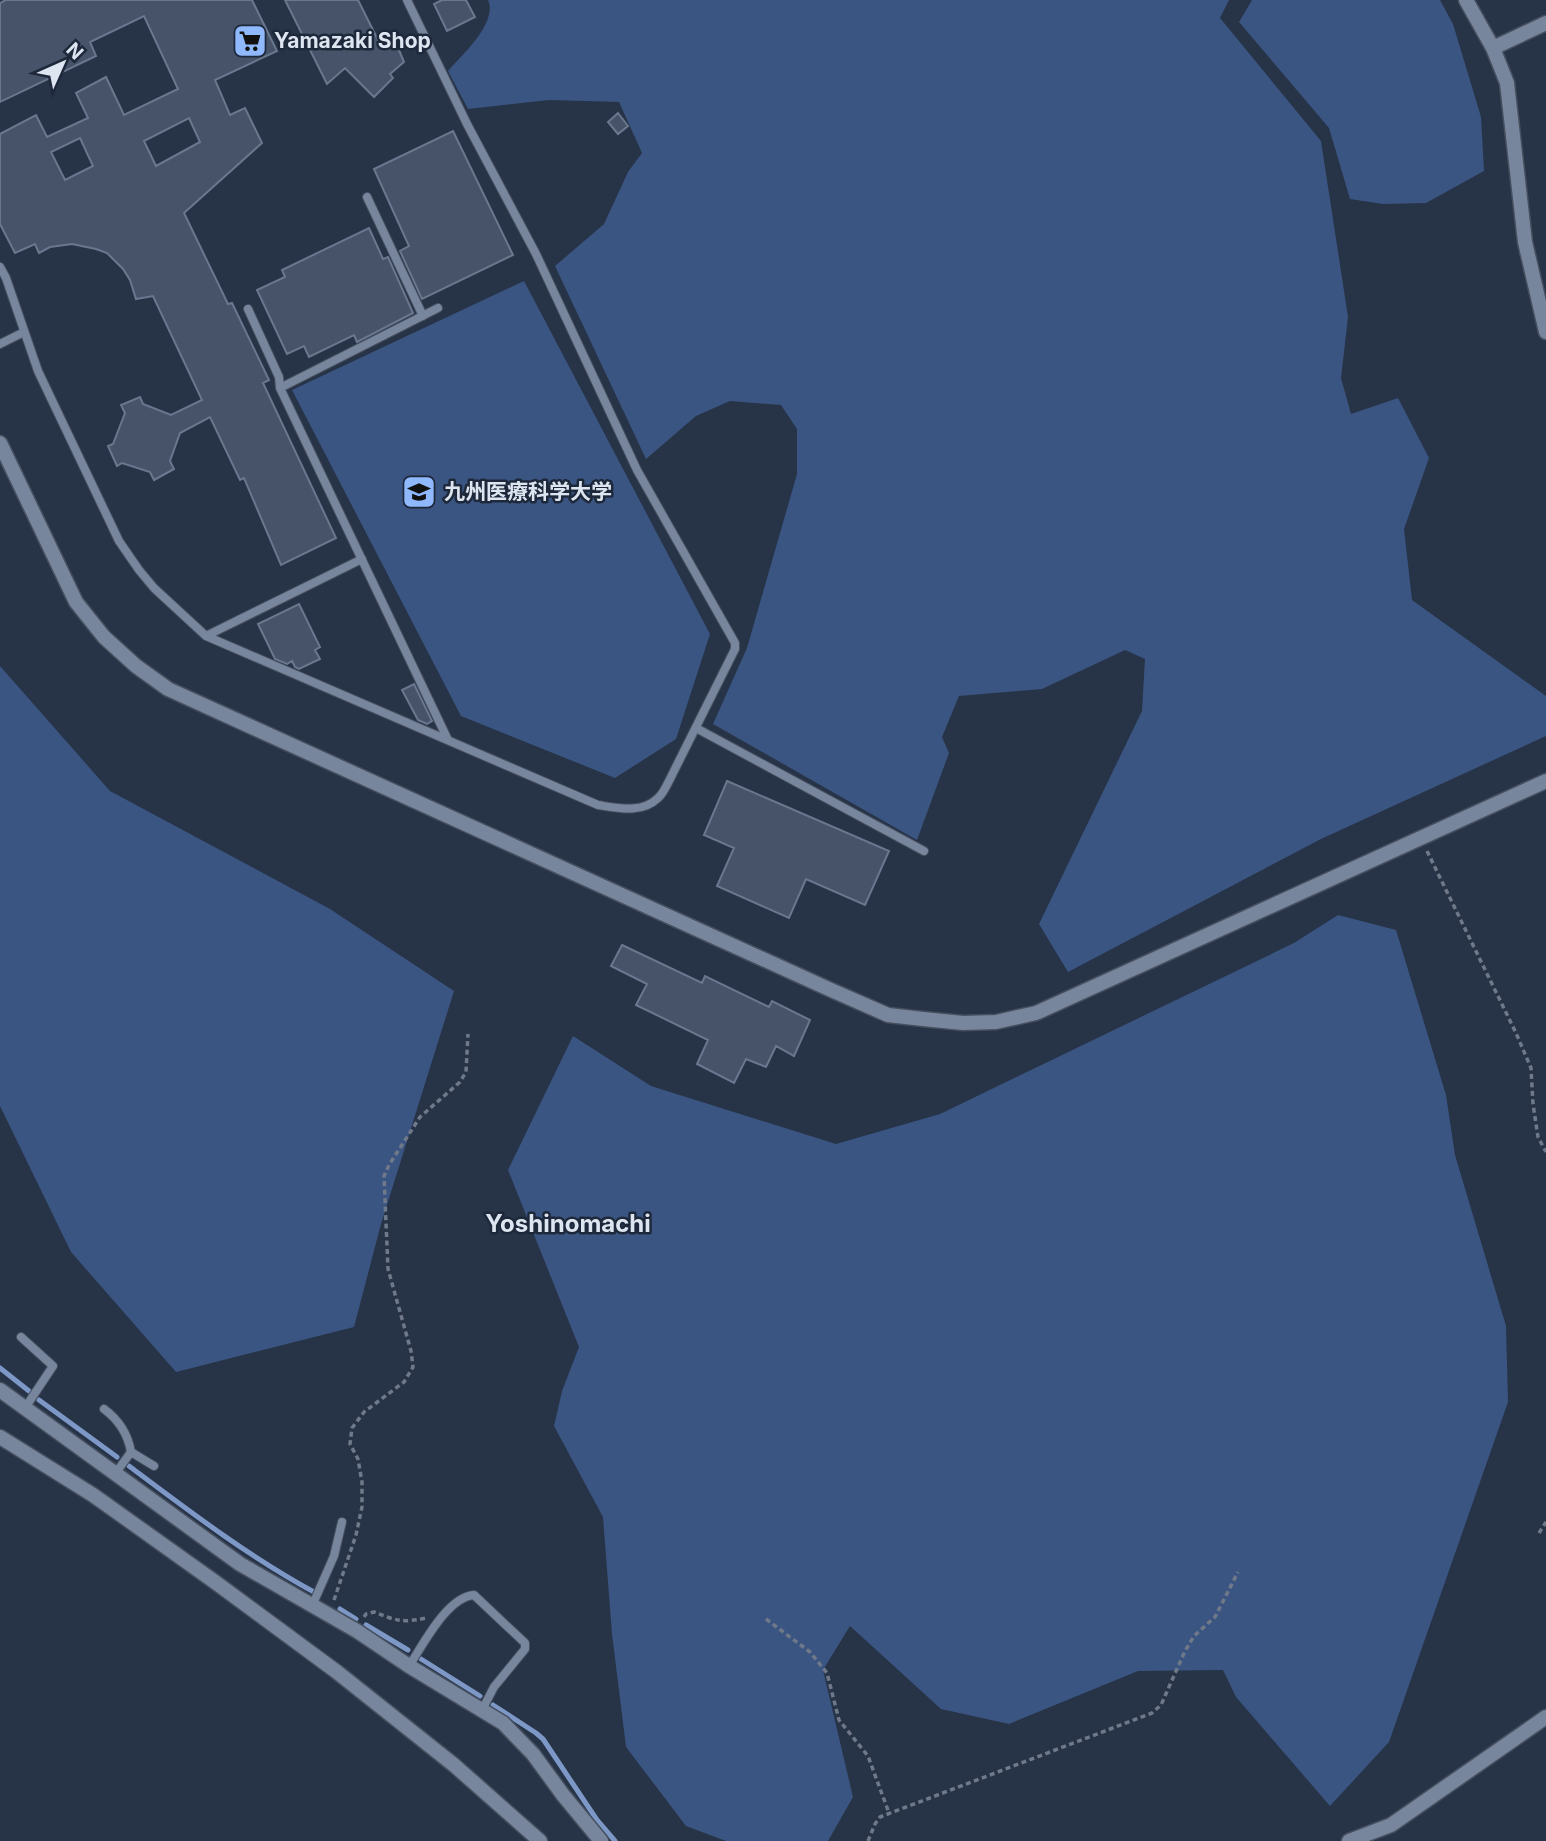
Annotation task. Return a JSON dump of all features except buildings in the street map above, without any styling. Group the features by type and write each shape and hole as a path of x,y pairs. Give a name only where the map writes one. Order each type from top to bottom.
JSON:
{"street":[{"path":"1466,0 1493,48 1507,83 1525,242 1546,332"},
{"path":"1493,48 1546,23"},
{"path":"0,443 76,602 104,637 168,690 818,985 888,1014 963,1023 996,1022 1035,1013 1546,781"},
{"path":"0,1390 240,1564 356,1631 503,1723 533,1754 601,1841"},
{"path":"0,1437 93,1495 337,1672 454,1765 540,1841"},
{"path":"1349,1841 1391,1825 1546,1717"}],"lane":[{"path":"0,267 38,371 119,541 154,588 206,636 598,805 624,810 641,807 658,799 696,728 736,643 638,470 536,254 467,124 407,0"},
{"path":"367,197 423,316"},
{"path":"280,388 438,308"},
{"path":"247,309 279,377 280,388 447,740"},
{"path":"0,344 24,332"},
{"path":"206,636 362,559"},
{"path":"696,728 924,851"},
{"path":"21,1338 53,1366 24,1408"},
{"path":"104,1409 115,1417 128,1440 131,1452 154,1465"},
{"path":"115,1474 131,1452"},
{"path":"312,1606 334,1556 342,1522"},
{"path":"409,1666 444,1613 466,1595 474,1595 525,1643 525,1649 494,1687 482,1710"}],"path":[{"path":"1421,838 1531,1068 1538,1137 1546,1152"},
{"path":"328,1615 352,1547 362,1507 358,1459 350,1444 352,1428 364,1412 404,1382 413,1367 388,1269 384,1176 388,1165 420,1116 460,1082 466,1072 468,1034"},
{"path":"1539,1533 1546,1522"},
{"path":"868,1841 880,1817 1152,1713 1161,1705 1194,1636 1215,1617 1238,1572"},
{"path":"356,1631 366,1615 374,1612 396,1621 409,1621 444,1613"},
{"path":"766,1619 810,1652 827,1673 839,1720 868,1756 889,1813"}],"shaded area":[{"path":"488,0 1229,0 1220,18 1321,141 1348,317 1341,378 1351,414 1398,398 1429,458 1404,529 1412,600 1546,696 1546,736 1321,839 1068,972 1039,924 1142,711 1145,659 1125,650 1042,689 959,696 942,737 949,753 917,840 713,724 747,648 797,474 797,429 781,405 730,401 696,416 646,459 555,266 604,224 628,172 642,153 619,102 549,100 468,109 448,71 483,28 490,9"},
{"path":"1252,0 1440,0 1453,24 1481,117 1484,171 1426,203 1383,204 1350,199 1329,128 1239,22"},
{"path":"524,281 710,634 676,739 615,778 461,716 292,390"},
{"path":"0,666 110,791 330,909 454,991 381,1224 354,1327 176,1372 71,1252 0,1106"},
{"path":"1338,915 1396,930 1446,1095 1455,1155 1506,1326 1508,1402 1389,1742 1330,1806 1236,1697 1223,1670 1138,1671 1009,1724 941,1709 850,1626 823,1670 853,1797 828,1841 726,1841 686,1826 626,1747 612,1634 603,1517 554,1426 562,1391 579,1347 508,1170 573,1036 651,1086 836,1144 940,1114 1294,943"}],"waterway":[{"path":"0,1368 29,1391"},
{"path":"39,1400 117,1457"},
{"path":"129,1466 242,1548 314,1592"},
{"path":"340,1609 356,1619"},
{"path":"366,1625 408,1650"},
{"path":"421,1659 480,1696"},
{"path":"493,1705 543,1739 597,1820 615,1841"}],"place":[{"name":"Yamazaki Shop","path":"250,41"},
{"name":"九州医療科学大学","path":"419,492"}],"district":[{"name":"Yoshinomachi","path":"568,1224"}]}
